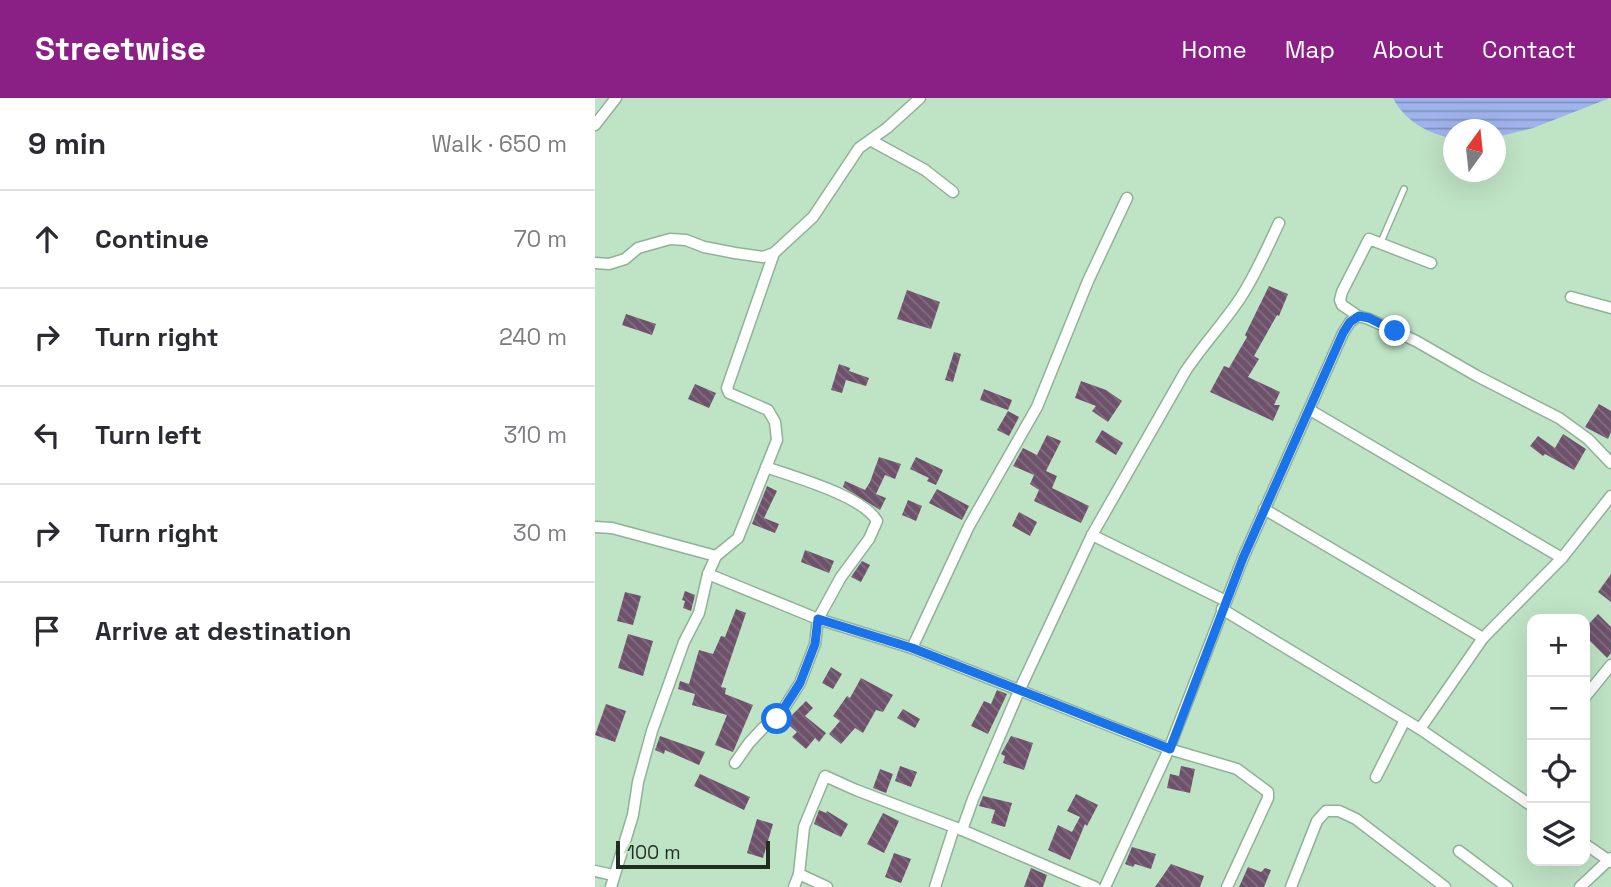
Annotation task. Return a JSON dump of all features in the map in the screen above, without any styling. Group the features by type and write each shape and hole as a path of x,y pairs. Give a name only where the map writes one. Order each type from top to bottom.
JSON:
{"street":[{"path":"595,125 617,98"},
{"path":"595,263 609,264 625,259 638,248 670,239 762,257 774,253 813,217 851,156 920,98"},
{"path":"871,141 925,170 953,192"},
{"path":"912,648 969,526 1037,407 1088,281 1127,198"},
{"path":"935,887 1019,691 1092,535 1185,372 1255,273 1279,223"},
{"path":"1431,263 1369,239 1342,292 1342,305 1359,316 1369,318 1416,341 1559,418 1588,439 1611,463"},
{"path":"595,871 612,881 632,815 652,731 684,642 699,613 708,574 716,556 738,538 777,440 775,422 768,410 729,393 727,387 774,253"},
{"path":"1571,297 1611,308"},
{"path":"1105,887 1170,749 1224,605 1264,509 1343,333 1350,322 1359,316"},
{"path":"1310,410 1562,558"},
{"path":"735,763 749,743 777,719 800,683 815,644 818,619 841,577 869,539 877,521 873,513 828,489 766,467"},
{"path":"1420,729 1483,638 1562,558 1611,496"},
{"path":"1264,509 1483,638"},
{"path":"595,527 612,528 716,556"},
{"path":"1092,535 1224,605 1420,729 1528,803"},
{"path":"708,574 818,619 912,648 1170,749 1237,769 1268,792 1266,804 1227,887"},
{"path":"1590,691 1611,665"},
{"path":"1376,777 1405,720"},
{"path":"794,887 799,874 804,827 825,776 1095,887"},
{"path":"1291,887 1317,821 1326,811 1339,811 1356,819 1445,887"},
{"path":"1580,887 1610,861 1590,847"},
{"path":"1459,851 1507,887"},
{"path":"799,874 827,887"}],"lane":[{"path":"1381,242 1405,189"}],"water":[{"path":"1393,98 1610,98 1533,128 1506,135 1506,119 1443,119 1443,136 1435,134 1410,120"}],"building":[{"path":"1269,286 1288,294 1279,316 1277,315 1254,356 1259,359 1248,377 1280,392 1274,405 1280,405 1273,421 1210,392 1224,366 1229,368 1247,337 1245,335"},
{"path":"907,290 940,302 931,329 897,319"},
{"path":"626,314 656,324 652,335 622,325"},
{"path":"954,352 961,354 953,382 945,380"},
{"path":"839,364 850,368 849,371 869,378 866,386 846,380 842,393 831,390"},
{"path":"1081,381 1106,390 1122,401 1108,422 1092,411 1096,406 1075,398"},
{"path":"695,384 716,393 709,408 688,399"},
{"path":"984,389 1012,400 1008,410 980,400"},
{"path":"1599,404 1611,411 1611,432 1608,439 1585,427"},
{"path":"1008,411 1019,417 1009,436 997,430"},
{"path":"1102,430 1123,443 1116,455 1095,442"},
{"path":"1563,434 1586,449 1574,470 1545,454 1543,456 1530,446 1538,436 1555,448"},
{"path":"1047,435 1061,441 1046,471 1057,476 1052,488 1089,506 1081,523 1034,501 1039,490 1030,484 1034,475 1013,466 1023,448 1037,455"},
{"path":"879,457 901,464 895,479 885,475 876,494 886,498 880,510 843,487 845,481 865,490"},
{"path":"916,457 943,470 936,485 927,481 929,478 910,469"},
{"path":"767,486 777,491 764,518 779,524 775,533 752,524"},
{"path":"937,489 969,506 962,520 929,503"},
{"path":"908,500 922,506 916,521 902,515"},
{"path":"1019,512 1037,522 1030,536 1012,526"},
{"path":"805,550 834,561 829,573 801,562"},
{"path":"862,561 870,565 861,582 851,577"},
{"path":"1611,574 1611,602 1598,592"},
{"path":"685,591 695,595 691,611 683,608"},
{"path":"625,592 641,596 633,625 617,621"},
{"path":"736,609 746,613 721,687 726,688 725,694 753,705 733,752 715,745 727,715 692,705 695,694 678,689 680,681 689,684 699,650 713,654 721,636 725,637"},
{"path":"1598,614 1611,627 1611,653 1607,658 1590,641 1590,623"},
{"path":"628,634 653,641 643,676 618,668"},
{"path":"831,667 842,674 833,689 822,683"},
{"path":"861,678 893,695 883,712 876,710 863,733 855,728 841,744 829,734 840,721 833,716 847,696 850,698"},
{"path":"997,690 1007,694 988,734 971,726 984,701 991,704"},
{"path":"806,701 813,708 805,716 826,733 819,742 815,738 806,749 792,737 797,732 785,722"},
{"path":"606,704 626,711 615,742 595,735"},
{"path":"903,709 920,719 915,728 897,718"},
{"path":"660,736 705,752 699,765 665,750 664,754 655,750"},
{"path":"1011,736 1033,743 1024,770 1003,763 1005,756 1001,754"},
{"path":"900,766 917,772 911,787 895,781"},
{"path":"1181,766 1195,769 1190,793 1167,788 1170,774 1179,776"},
{"path":"880,769 893,774 886,793 873,788"},
{"path":"700,774 750,797 744,810 694,786"},
{"path":"1076,794 1098,805 1087,826 1085,824 1070,860 1048,850 1058,825 1072,832 1080,817 1067,811"},
{"path":"983,796 1012,803 1005,827 991,823 995,810 979,806"},
{"path":"819,810 826,813 827,811 848,824 841,837 814,824"},
{"path":"883,813 899,821 884,853 867,844"},
{"path":"757,819 773,824 763,858 747,853"},
{"path":"1132,847 1156,854 1151,869 1125,864"},
{"path":"894,853 911,859 901,883 885,877"},
{"path":"1171,864 1204,876 1200,887 1155,887"},
{"path":"1248,867 1261,872 1265,868 1271,870 1264,887 1239,887"},
{"path":"1031,868 1047,875 1043,887 1024,887"}],"route":[{"path":"777,719 800,683 815,644 818,619 912,648 1170,749 1243,558 1343,333 1350,322 1359,316 1395,331"}]}
